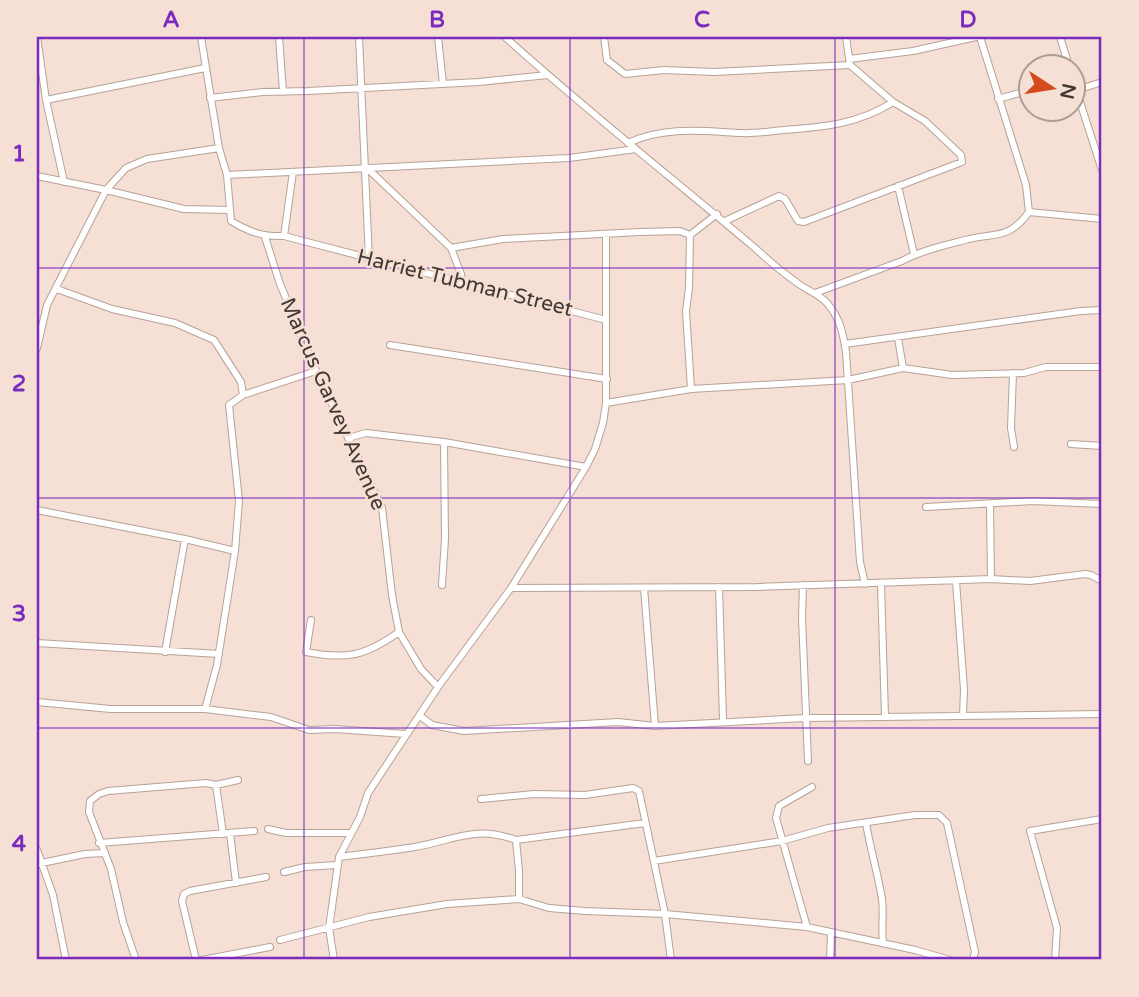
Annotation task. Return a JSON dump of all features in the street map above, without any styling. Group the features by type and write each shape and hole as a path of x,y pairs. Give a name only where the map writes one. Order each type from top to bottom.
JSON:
{"street":[{"path":"37,37 46,100 64,182"},
{"path":"201,37 219,148 227,175 231,220 245,230 265,237"},
{"path":"279,37 283,92"},
{"path":"359,37 369,259"},
{"path":"438,37 443,84"},
{"path":"505,37 789,276 825,301 837,315 845,344 860,562 865,584"},
{"path":"604,37 607,60 625,74 664,70 713,72 850,62 978,37 1026,185 1029,212 1022,222 998,237 968,239 914,254 902,261 814,293"},
{"path":"725,221 779,196 785,199 798,221 804,222 962,162 961,155 925,121 893,102 850,62 846,37"},
{"path":"46,100 205,68"},
{"path":"210,99 263,92 361,89 548,75"},
{"path":"998,99 1016,94"},
{"path":"628,142 650,133 743,133 839,125 877,112 893,102"},
{"path":"1086,119 1102,170"},
{"path":"37,348 47,305 106,190 126,168 147,159 219,148"},
{"path":"227,175 569,158 636,149"},
{"path":"366,167 451,248 462,283"},
{"path":"284,236 293,172"},
{"path":"37,176 184,209 229,211"},
{"path":"898,187 914,254"},
{"path":"1029,212 1102,219"},
{"path":"690,235 717,214"},
{"path":"451,248 503,239 680,231 690,235"},
{"path":"334,960 329,928 338,857 360,817 368,793 405,734 511,588 595,449 606,403 606,234"},
{"path":"690,235 686,311 691,389"},
{"name":"Harriet Tubman Street","path":"265,237 284,236 606,320"},
{"name":"Marcus Garvey Avenue","path":"265,237 280,284 316,371 382,508 399,632 421,669 438,687"},
{"path":"57,289 112,309 175,323 214,340 241,382 243,395"},
{"path":"845,344 1102,310"},
{"path":"898,338 903,368"},
{"path":"390,345 607,379"},
{"path":"606,403 691,389 848,380 903,368 952,375 1024,373 1046,367 1102,367"},
{"path":"205,709 214,684 219,654 235,551 239,501 229,405 243,395 316,371"},
{"path":"1013,373 1011,428 1014,447"},
{"path":"348,438 366,433 444,442 586,467"},
{"path":"442,585 445,539 444,442"},
{"path":"1071,444 1102,446"},
{"path":"926,508 1032,500 1102,504"},
{"path":"990,503 991,579"},
{"path":"37,510 235,551"},
{"path":"165,652 185,539"},
{"path":"511,588 881,584 991,579 1030,582 1085,574 1102,581"},
{"path":"956,581 964,690 963,716"},
{"path":"881,584 884,716"},
{"path":"803,585 808,761"},
{"path":"644,587 655,726"},
{"path":"719,587 723,720"},
{"path":"311,620 306,652 326,656 353,655 374,650 399,632"},
{"path":"37,643 219,654"},
{"path":"37,702 111,709 205,709 271,717 309,730 405,734"},
{"path":"420,716 432,725 464,731 618,722 655,726 723,720 1102,714"},
{"path":"136,960 105,853 89,812 90,801 108,791 206,783 216,785 238,780"},
{"path":"216,785 236,883"},
{"path":"807,926 776,818 779,806 813,787"},
{"path":"481,799 534,794 585,795 633,788 639,791 665,914 671,960"},
{"path":"654,861 782,841 828,828 930,814 939,816 947,823 975,952 973,960"},
{"path":"1055,960 1057,929 1030,831 1102,819"},
{"path":"338,857 418,846 476,831 500,834 516,840 645,823"},
{"path":"866,823 882,897 883,914 880,925 883,943"},
{"path":"268,829 286,832 351,833"},
{"path":"99,843 254,831"},
{"path":"516,840 519,899"},
{"path":"37,850 39,863 53,895 66,960"},
{"path":"39,863 85,853 105,853"},
{"path":"284,872 305,867 337,865"},
{"path":"196,960 181,901 184,894 266,877"},
{"path":"280,940 369,917 447,904 519,899 549,908 807,926 948,960"},
{"path":"830,960 831,933"},
{"path":"202,960 270,947"}]}
